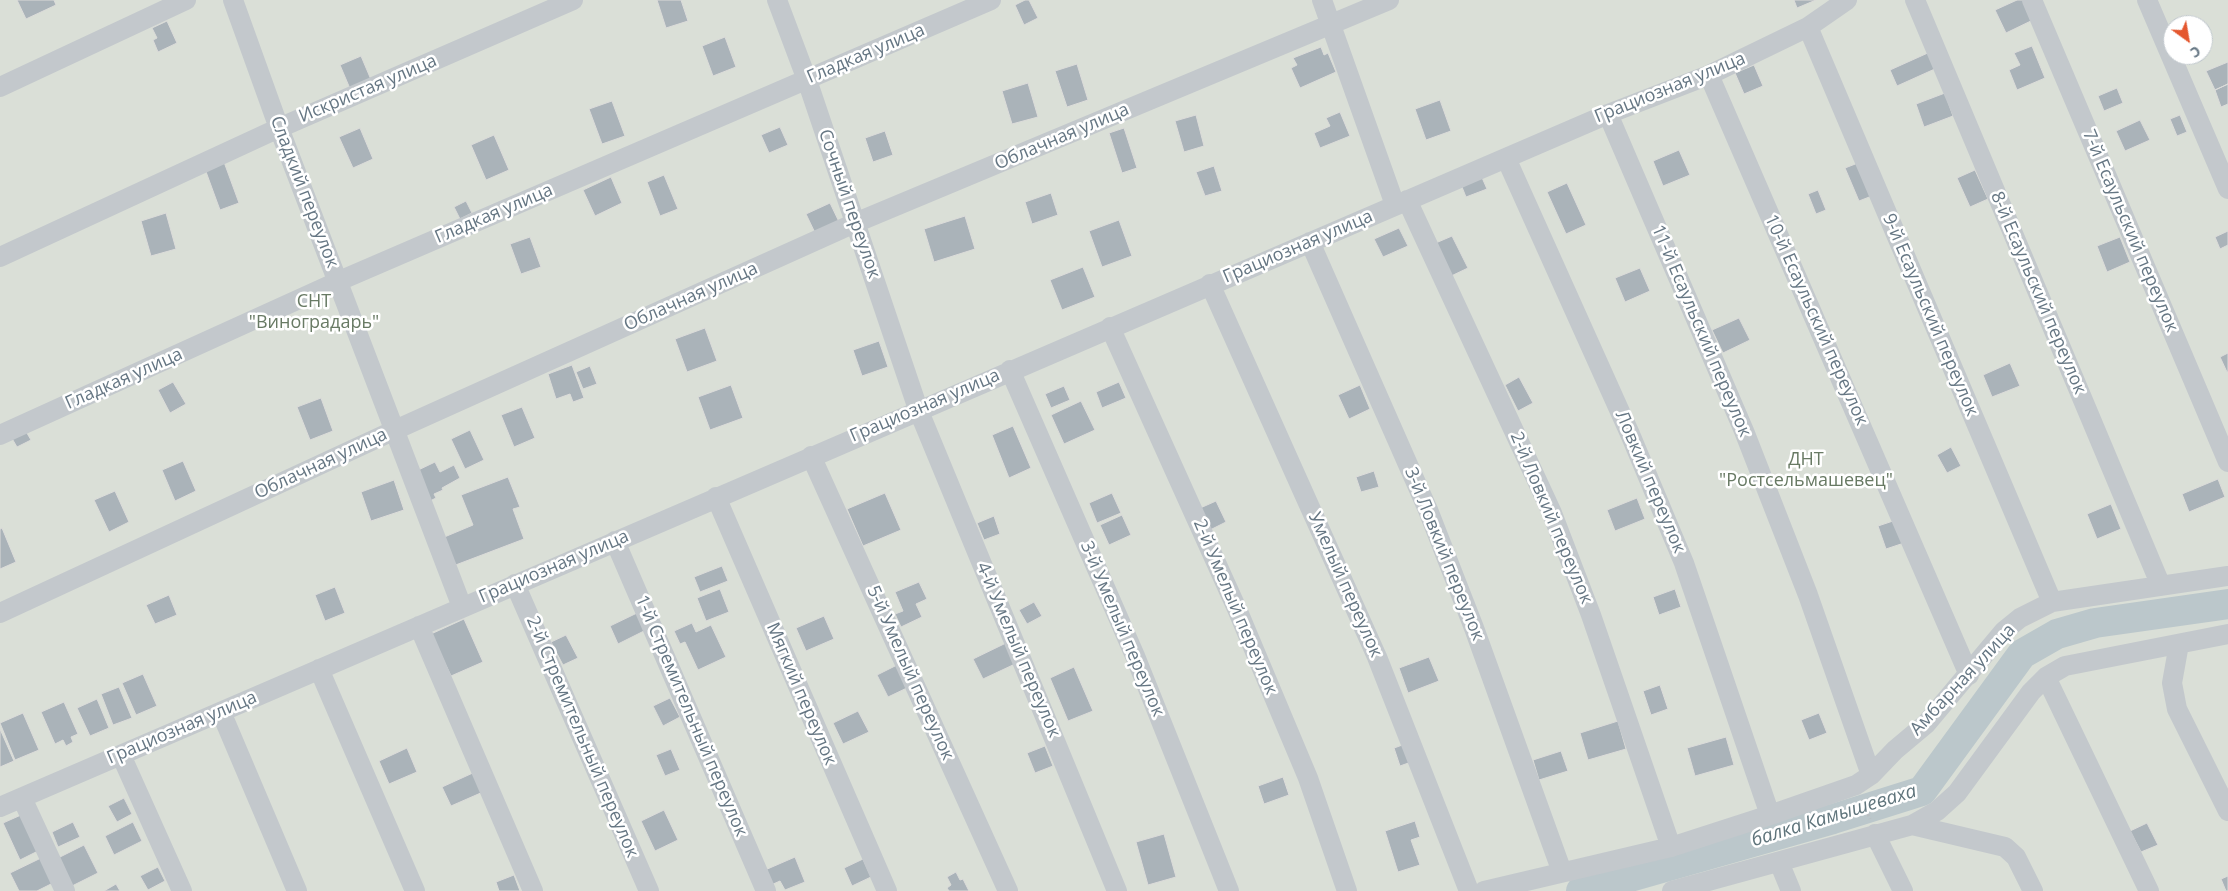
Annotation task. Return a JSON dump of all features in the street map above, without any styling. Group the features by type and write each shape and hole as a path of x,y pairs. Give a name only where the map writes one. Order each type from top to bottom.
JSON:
{"street":[{"path":"0,87 186,0"},
{"name":"Сладкий переулок","path":"233,0 279,128 462,607"},
{"name":"Искристая улица","path":"0,257 279,128 574,0"},
{"name":"Сочный переулок","path":"777,0 807,80 918,409"},
{"name":"Гладкая улица","path":"0,435 339,281 991,0"},
{"name":"2-й Ловкий переулок","path":"1322,0 1330,25 1401,202 1552,513 1591,615 1671,846"},
{"name":"Облачная улица","path":"0,613 394,430 854,223 1389,0"},
{"name":"Грациозная улица","path":"6,801 121,755 918,409 1401,202 1608,114 1709,75 1808,27 1847,0"},
{"name":"8-й Есаульский переулок","path":"1915,0 2161,586"},
{"name":"7-й Есаульский переулок","path":"2032,0 2228,462"},
{"path":"2147,0 2228,190"},
{"name":"9-й Есаульский переулок","path":"1808,27 2052,602"},
{"name":"10-й Есаульский переулок","path":"1709,75 1969,675"},
{"name":"11-й Есаульский переулок","path":"1608,114 1744,431 1808,595 1864,780"},
{"name":"Ловкий переулок","path":"1506,158 1630,434 1684,563 1770,815"},
{"name":"3-й Ловкий переулок","path":"1310,242 1428,510 1474,628 1562,872"},
{"name":"Умелый переулок","path":"1210,284 1377,657 1469,891"},
{"name":"2-й Умелый переулок","path":"1110,327 1245,627 1308,778 1347,891"},
{"name":"3-й Умелый переулок","path":"1010,370 1135,656 1229,891"},
{"name":"4-й Умелый переулок","path":"918,409 1117,891"},
{"name":"5-й Умелый переулок","path":"811,456 1008,891"},
{"name":"Мягкий переулок","path":"716,497 887,891"},
{"name":"1-й Стремительный переулок","path":"615,541 766,891"},
{"name":"Амбарная улица","path":"1484,891 1671,846 1770,815 1864,780 1926,724 2004,631 2020,618 2052,602 2228,576"},
{"name":"2-й Стремительный переулок","path":"516,584 649,891"},
{"path":"420,626 533,891"},
{"path":"1673,891 1912,825 1938,811 1957,793 2031,692 2046,677 2065,666 2228,634"},
{"path":"2179,644 2172,683 2177,709 2228,811"},
{"path":"319,669 415,891"},
{"path":"2046,677 2150,891"},
{"path":"221,712 297,891"},
{"path":"121,755 182,891"},
{"path":"6,801 65,891"},
{"path":"1912,825 2005,847 2016,857 2033,891"},
{"path":"1875,834 1903,891"},
{"path":"1779,862 1791,891"}],"path":[{"path":"1864,780 1875,834"}],"green space":[{"name":"ДНТ \"Ростсельмашевец\"","path":"0,0 2228,0 2228,891 0,891"}],"building":[{"path":"17,0 54,0 56,5 26,19"},
{"path":"657,0 681,0 688,21 666,28"},
{"path":"1029,0 1038,18 1024,25 1015,5"},
{"path":"1794,0 1816,0 1797,8"},
{"path":"2017,0 2026,0 2035,19 2006,33 1995,10"},
{"path":"167,21 177,43 158,52 153,40 157,38 152,28"},
{"path":"725,37 736,67 713,76 702,46"},
{"path":"2032,46 2045,78 2017,90 2009,70 2020,65 2014,53"},
{"path":"1321,47 1324,55 1328,53 1336,72 1300,88 1291,68 1297,65 1293,58"},
{"path":"1930,52 1937,68 1897,86 1890,70"},
{"path":"361,56 372,82 351,91 340,65"},
{"path":"2228,62 2228,84 2215,90 2206,71"},
{"path":"1077,64 1088,100 1067,107 1055,71"},
{"path":"1754,65 1763,86 1744,94 1735,73"},
{"path":"1028,83 1038,117 1012,124 1002,91"},
{"path":"2228,84 2228,104 2221,107 2215,90"},
{"path":"2117,88 2123,103 2104,111 2098,96"},
{"path":"1945,93 1953,116 1924,127 1916,104"},
{"path":"1440,100 1451,131 1426,140 1415,109"},
{"path":"612,101 625,136 602,144 589,109"},
{"path":"1340,112 1350,136 1320,148 1314,133 1330,126 1326,118"},
{"path":"1196,115 1204,146 1184,152 1175,121"},
{"path":"2180,115 2187,132 2177,136 2170,119"},
{"path":"2140,120 2150,140 2125,151 2116,131"},
{"path":"780,127 788,145 769,153 761,135"},
{"path":"360,128 373,159 353,168 339,137"},
{"path":"1124,128 1137,168 1122,173 1109,133"},
{"path":"885,131 893,155 873,162 865,138"},
{"path":"494,135 509,170 486,180 471,145"},
{"path":"1679,150 1690,175 1663,186 1653,161"},
{"path":"1863,161 1877,194 1859,201 1845,168"},
{"path":"224,162 239,203 220,210 205,169"},
{"path":"1214,166 1222,191 1205,196 1196,172"},
{"path":"1975,170 1988,199 1970,207 1957,178"},
{"path":"1480,173 1487,189 1466,197 1460,182"},
{"path":"664,175 678,209 660,216 647,182"},
{"path":"611,177 622,203 595,216 583,190"},
{"path":"1567,183 1586,225 1566,234 1547,192"},
{"path":"1818,190 1826,210 1816,214 1808,194"},
{"path":"1051,193 1058,215 1032,224 1025,202"},
{"path":"466,201 472,213 460,219 454,207"},
{"path":"830,203 841,226 817,237 806,214"},
{"path":"166,213 176,249 151,256 141,221"},
{"path":"965,216 975,249 934,262 924,229"},
{"path":"1119,220 1132,256 1102,267 1089,231"},
{"path":"1399,228 1408,246 1383,257 1374,239"},
{"path":"2228,231 2228,245 2220,249 2215,237"},
{"path":"1452,236 1468,268 1447,278 1431,245"},
{"path":"530,237 541,267 521,274 510,244"},
{"path":"2120,237 2130,262 2107,272 2097,246"},
{"path":"1083,267 1095,297 1062,310 1050,280"},
{"path":"1640,268 1650,291 1625,302 1615,278"},
{"path":"1739,318 1750,340 1723,353 1712,330"},
{"path":"705,328 717,361 687,372 675,339"},
{"path":"879,341 888,367 862,376 853,350"},
{"path":"2228,353 2228,372 2227,372 2220,357"},
{"path":"2010,363 2020,386 1992,397 1983,375"},
{"path":"572,365 584,398 573,402 570,394 556,399 548,374"},
{"path":"590,366 597,384 583,389 576,372"},
{"path":"1519,377 1533,403 1518,411 1505,385"},
{"path":"173,382 186,404 170,413 158,390"},
{"path":"1119,382 1126,398 1102,408 1096,392"},
{"path":"731,385 743,418 710,430 698,397"},
{"path":"1360,385 1370,409 1349,419 1338,395"},
{"path":"1064,386 1070,400 1051,408 1045,394"},
{"path":"321,398 333,431 310,440 297,407"},
{"path":"1081,401 1095,430 1064,444 1051,415"},
{"path":"522,407 535,438 514,447 501,415"},
{"path":"1013,426 1031,468 1009,478 992,435"},
{"path":"24,428 31,440 17,447 10,435"},
{"path":"470,430 484,460 465,469 451,439"},
{"path":"1951,447 1961,466 1947,473 1937,455"},
{"path":"183,461 196,491 175,501 162,470"},
{"path":"435,462 440,472 454,465 460,478 434,494 436,498 428,502 412,473"},
{"path":"1374,471 1379,487 1361,492 1356,477"},
{"path":"508,477 520,507 513,509 524,539 453,566 442,538 473,525 461,495"},
{"path":"2218,479 2225,497 2189,512 2182,494"},
{"path":"394,480 404,510 371,521 361,492"},
{"path":"115,491 129,522 109,532 94,500"},
{"path":"885,493 901,530 863,546 847,509"},
{"path":"1112,493 1121,513 1097,523 1089,503"},
{"path":"1637,498 1645,519 1615,531 1607,510"},
{"path":"1216,501 1226,522 1208,531 1198,509"},
{"path":"2111,504 2121,529 2097,539 2087,514"},
{"path":"1122,515 1131,535 1109,545 1100,525"},
{"path":"994,516 1000,534 984,540 977,523"},
{"path":"1902,518 1910,541 1886,549 1878,526"},
{"path":"2,528 16,562 0,569 0,529"},
{"path":"722,566 728,581 700,592 694,577"},
{"path":"919,582 927,599 916,604 922,617 901,627 895,614 903,611 895,592"},
{"path":"335,587 345,613 325,621 315,595"},
{"path":"720,589 729,612 706,621 697,598"},
{"path":"1675,589 1681,607 1659,615 1653,597"},
{"path":"169,595 177,615 155,624 146,605"},
{"path":"1034,602 1042,616 1027,624 1019,610"},
{"path":"637,613 646,630 618,644 610,626"},
{"path":"824,616 834,639 806,651 796,628"},
{"path":"464,619 483,662 451,676 431,634"},
{"path":"692,623 696,632 711,625 726,657 698,670 685,642 680,644 674,631"},
{"path":"566,635 578,658 563,665 551,642"},
{"path":"1006,643 1015,664 983,679 973,659"},
{"path":"1429,657 1439,681 1408,693 1399,668"},
{"path":"899,664 909,687 888,697 877,675"},
{"path":"1074,667 1093,711 1068,721 1050,678"},
{"path":"143,674 157,706 136,715 122,683"},
{"path":"1660,685 1668,709 1651,715 1643,691"},
{"path":"119,687 132,718 113,725 101,694"},
{"path":"670,698 680,717 663,726 653,706"},
{"path":"97,699 109,728 90,736 77,708"},
{"path":"64,702 78,734 71,737 73,742 66,746 63,740 55,744 41,712"},
{"path":"858,711 869,732 843,744 833,723"},
{"path":"23,713 39,750 15,760 0,723"},
{"path":"1819,713 1827,733 1809,740 1801,720"},
{"path":"1618,721 1626,749 1588,760 1580,733"},
{"path":"0,729 14,761 0,767"},
{"path":"1726,737 1734,765 1695,776 1687,748"},
{"path":"1408,743 1414,761 1400,766 1394,748"},
{"path":"1045,746 1053,766 1035,773 1027,753"},
{"path":"407,748 417,772 389,784 379,761"},
{"path":"671,749 680,770 665,776 656,755"},
{"path":"1561,751 1568,771 1539,780 1533,760"},
{"path":"475,772 483,792 451,806 442,787"},
{"path":"1283,777 1289,795 1264,804 1258,786"},
{"path":"124,798 132,814 117,822 108,806"},
{"path":"664,810 678,840 655,851 641,821"},
{"path":"21,815 38,851 20,860 3,823"},
{"path":"1415,821 1420,837 1411,840 1420,865 1398,872 1385,831"},
{"path":"73,822 80,837 58,847 52,832"},
{"path":"133,822 142,841 114,855 105,836"},
{"path":"2147,823 2158,845 2141,852 2130,831"},
{"path":"1164,834 1176,877 1148,885 1136,842"},
{"path":"84,845 98,873 72,886 58,858"},
{"path":"795,857 805,882 785,890 780,881 771,885 765,870"},
{"path":"41,858 53,883 37,891 19,891 10,873"},
{"path":"863,859 871,877 852,886 844,868"},
{"path":"158,867 165,881 148,890 140,876"},
{"path":"956,872 960,880 963,879 969,891 949,891 947,888 951,885 947,877"},
{"path":"514,875 520,891 499,891 496,882"},
{"path":"2228,876 2228,891 2226,891 2221,879"},
{"path":"116,884 120,891 104,891"}],"waterway":[{"name":"балка Камышеваха","path":"1581,891 1833,819 1922,791 2022,654 2057,634 2095,623 2228,604"}],"park label":[{"name":"СНТ \"Виноградарь\"","path":"314,312"}]}
